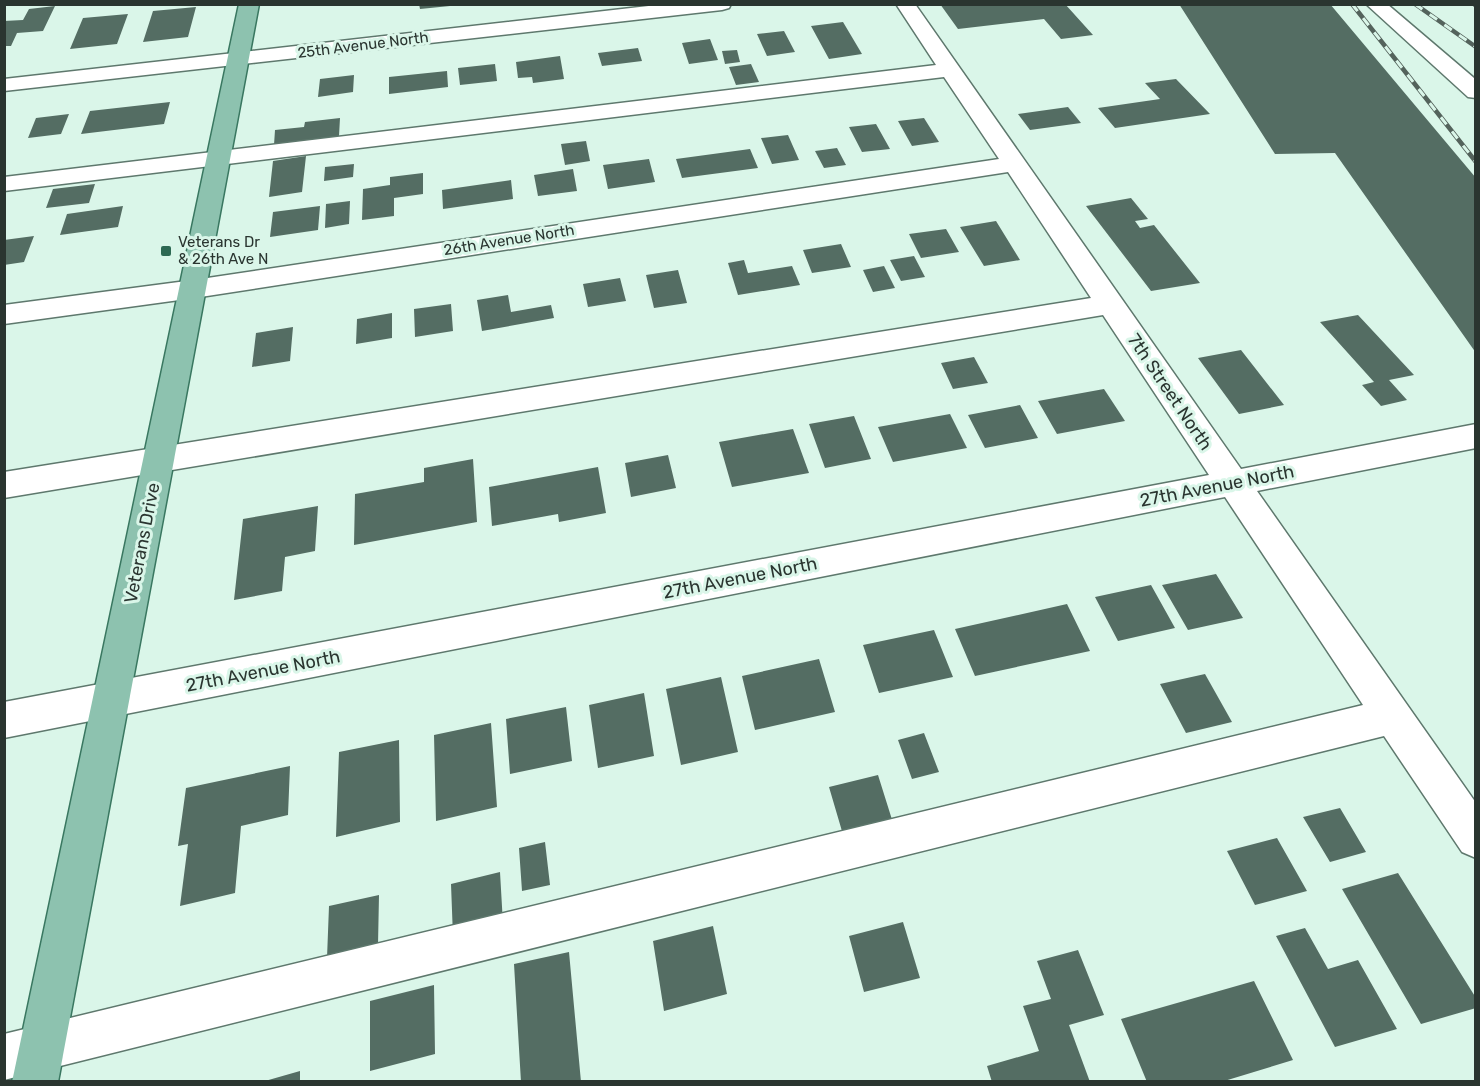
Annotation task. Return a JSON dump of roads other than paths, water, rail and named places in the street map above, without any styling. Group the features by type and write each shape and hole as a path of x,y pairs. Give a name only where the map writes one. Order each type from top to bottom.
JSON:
{"main road":[{"name":"Veterans Drive","path":"27,1062 110,700 240,60 249,4"}],"street":[{"name":"25th Avenue North","path":"4,85 722,4"},
{"name":"7th Street North","path":"905,4 1476,838"},
{"path":"1375,4 1476,92"},
{"path":"4,184 950,69"},
{"name":"26th Avenue North","path":"4,315 194,289 1014,164"},
{"path":"4,485 1110,304"},
{"name":"27th Avenue North","path":"4,720 1476,436"},
{"path":"27,1062 1392,716"}],"railway":[{"path":"1352,4 1476,162"},
{"path":"1415,4 1476,47"}],"place":[{"name":"Veterans Dr & 26th Ave N","path":"166,251"}]}
